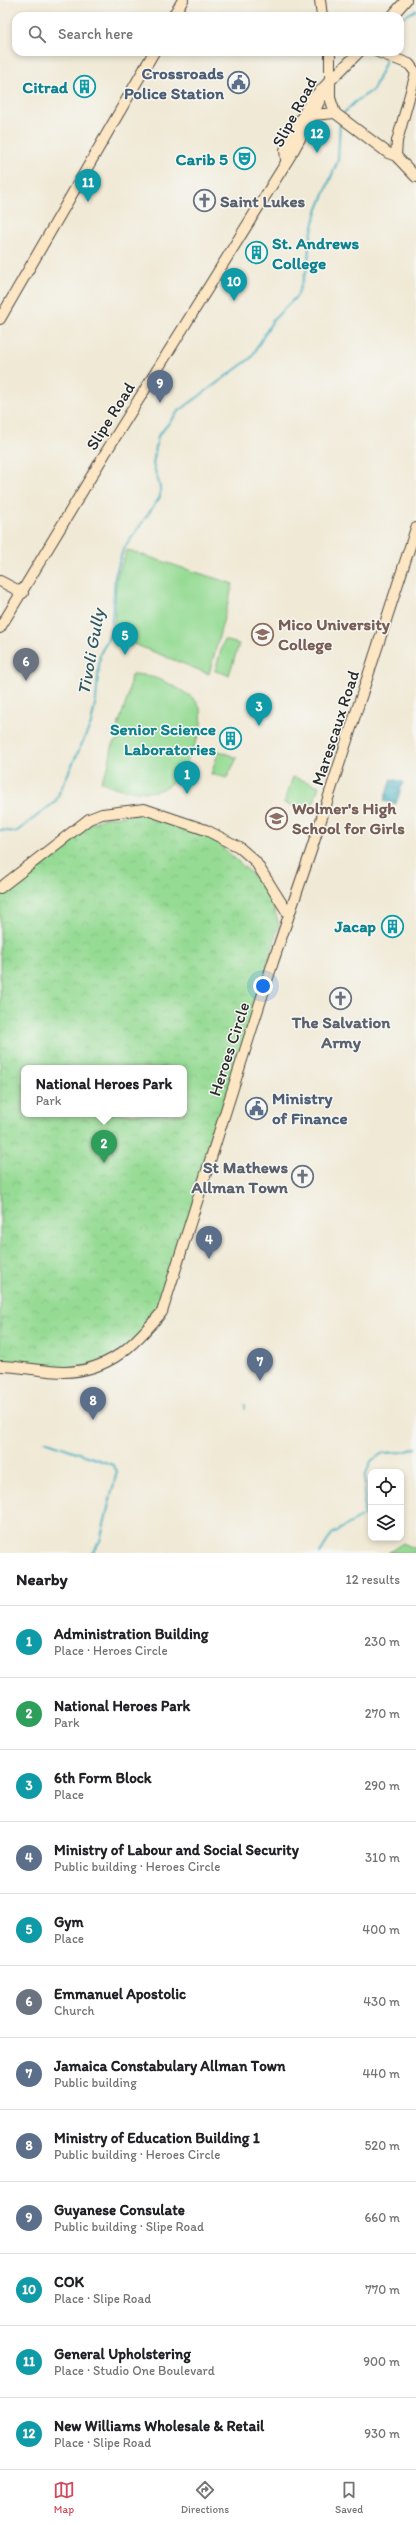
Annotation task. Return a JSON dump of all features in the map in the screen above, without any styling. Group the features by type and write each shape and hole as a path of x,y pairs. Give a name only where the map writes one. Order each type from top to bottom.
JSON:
{"main road":[{"path":"176,12 183,0"},
{"path":"320,0 322,12"},
{"path":"396,12 406,0"},
{"path":"404,55 416,59"},
{"path":"0,319 152,56"},
{"path":"330,56 330,98 339,116 388,153 396,156 416,176"},
{"path":"330,78 355,56"},
{"path":"387,56 409,64 416,73 397,141 396,156"},
{"name":"Slipe Road","path":"0,628 23,593 106,452 313,115 330,78"},
{"name":"Slipe Road","path":"286,160 285,150 311,100 330,78"},
{"path":"313,115 339,116"},
{"name":"Marescaux Road","path":"289,915 416,528"},
{"path":"0,581 23,593"},
{"path":"0,888 89,818 102,814 144,809 206,830 239,847 265,874 283,909 289,915"},
{"name":"Heroes Circle","path":"0,1366 63,1372 96,1367 138,1340 162,1312 289,915"}],"green space":[{"path":"127,550 233,584 209,674 114,636 116,579"},
{"path":"224,640 239,644 229,675 215,671"},
{"path":"134,674 156,678 177,688 195,700 201,713 198,736 184,766 171,783 156,791 131,791 114,787 101,781 108,767 113,743 119,739 120,733 116,732 128,696 131,675"},
{"path":"219,751 237,758 227,778 211,774"},
{"path":"293,777 319,786 311,811 284,803"},
{"path":"146,813 208,834 252,874 270,897 279,924 249,1036 168,1291 141,1344 85,1367 70,1370 0,1364 0,895 15,886 92,823 104,818"},
{"path":"403,1543 416,1549 416,1553 388,1553"}],"water":[{"path":"391,779 403,782 396,804 384,801"}],"waterway":[{"name":"Tivoli Gully","path":"404,17 416,10"},
{"name":"Tivoli Gully","path":"342,115 355,102 373,90 385,63 385,57"},
{"name":"Tivoli Gully","path":"0,830 16,832 55,802 91,724 96,700 100,654 111,633 115,576 123,550 160,497 160,487 153,464 158,436 179,411 251,358 273,320 297,296 308,266 309,244 316,214 338,160 340,121"},
{"path":"45,1441 113,1465 117,1471 100,1541 92,1553"},
{"path":"320,1553 332,1534 364,1515 365,1476 371,1461 383,1453 404,1452 416,1448"}],"place":[{"name":"Crossroads Police Station","path":"239,83"},
{"name":"Citrad","path":"84,87"},
{"name":"New Williams Wholesale & Retail","path":"317,153"},
{"name":"Carib 5","path":"244,159"},
{"name":"Saint Lukes","path":"205,201"},
{"name":"General Upholstering","path":"88,202"},
{"name":"St. Andrews College","path":"256,253"},
{"name":"COK","path":"234,301"},
{"name":"Guyanese Consulate","path":"160,403"},
{"name":"Mico University College","path":"263,634"},
{"name":"Gym","path":"125,655"},
{"name":"Emmanuel Apostolic","path":"26,681"},
{"name":"6th Form Block","path":"259,726"},
{"name":"Senior Science Laboratories","path":"231,739"},
{"name":"Administration Building","path":"187,794"},
{"name":"Wolmer's High School for Girls","path":"277,818"},
{"name":"Jacap","path":"392,926"},
{"name":"The Salvation Army","path":"341,998"},
{"name":"Ministry of Finance","path":"256,1108"},
{"name":"National Heroes Park","path":"104,1163"},
{"name":"St Mathews Allman Town","path":"303,1177"},
{"name":"Ministry of Labour and Social Security","path":"209,1259"},
{"name":"Jamaica Constabulary Allman Town","path":"260,1381"},
{"name":"Ministry of Education Building 1","path":"93,1420"}]}
